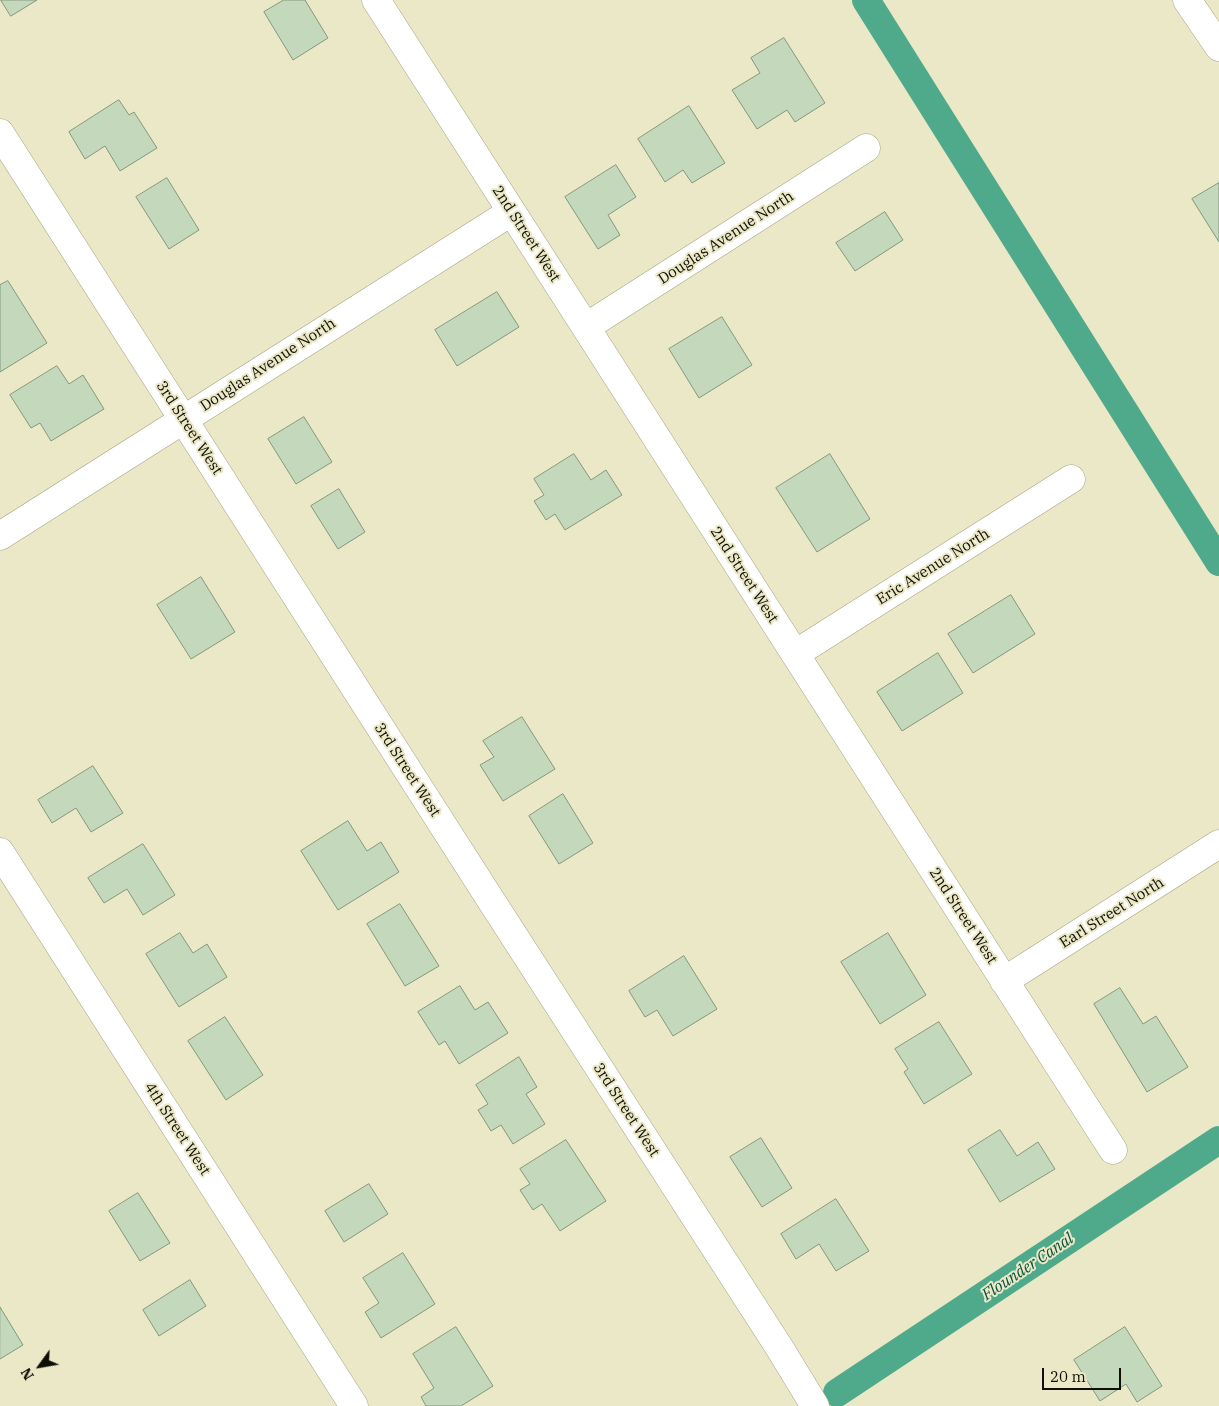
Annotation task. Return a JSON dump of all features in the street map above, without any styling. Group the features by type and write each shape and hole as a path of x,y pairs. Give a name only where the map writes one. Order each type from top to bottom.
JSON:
{"street":[{"name":"2nd Street West","path":"377,0 1113,1150"},
{"path":"1187,0 1219,47"},
{"name":"3rd Street West","path":"0,133 769,1331 815,1406"},
{"name":"Douglas Avenue North","path":"586,327 866,148"},
{"name":"Douglas Avenue North","path":"0,536 511,212"},
{"name":"Eric Avenue North","path":"795,654 1071,479"},
{"name":"Earl Street North","path":"1004,981 1219,844"},
{"name":"4th Street West","path":"0,852 354,1406"}],"building":[{"path":"1,0 37,0 11,16"},
{"path":"284,0 305,0 328,38 293,60 264,12"},
{"path":"784,38 825,103 795,122 787,110 757,129 732,90 760,73 751,58"},
{"path":"119,100 129,115 134,112 157,148 120,171 105,146 85,159 69,132"},
{"path":"689,106 725,163 692,183 683,170 665,182 638,139"},
{"path":"616,165 636,197 608,215 620,235 598,249 565,197"},
{"path":"167,178 199,230 169,249 136,197"},
{"path":"1219,183 1219,242 1192,199"},
{"path":"885,212 903,240 855,271 836,243"},
{"path":"8,281 47,343 0,372 0,285"},
{"path":"497,292 519,327 457,366 435,330"},
{"path":"722,317 752,365 699,398 669,349"},
{"path":"57,366 69,384 83,375 104,409 51,441 40,423 31,428 10,395"},
{"path":"304,417 332,462 296,484 268,439"},
{"path":"574,454 591,480 606,470 622,495 565,530 555,514 546,520 534,501 544,495 534,479"},
{"path":"830,454 870,519 817,552 776,488"},
{"path":"339,489 365,532 338,549 311,506"},
{"path":"201,577 235,632 191,659 157,605"},
{"path":"1011,595 1035,634 973,673 948,634"},
{"path":"938,653 963,693 902,731 877,692"},
{"path":"522,717 555,769 503,801 480,765 494,757 483,741"},
{"path":"93,766 123,813 91,832 76,808 52,823 38,800"},
{"path":"563,794 593,843 559,864 529,816"},
{"path":"348,821 367,851 381,842 399,872 338,910 301,851"},
{"path":"143,844 175,895 143,915 127,889 104,903 88,878"},
{"path":"400,904 439,966 405,986 367,924"},
{"path":"180,933 193,953 207,944 227,977 179,1007 146,954"},
{"path":"888,933 926,995 880,1024 841,962"},
{"path":"684,956 717,1009 673,1036 657,1010 645,1017 629,991"},
{"path":"460,986 475,1010 488,1002 508,1033 459,1064 445,1041 439,1045 418,1012"},
{"path":"1120,988 1143,1024 1156,1016 1188,1067 1147,1092 1094,1004"},
{"path":"225,1017 263,1075 226,1100 188,1041"},
{"path":"939,1022 972,1074 924,1104 904,1072 908,1069 895,1049"},
{"path":"519,1057 537,1087 526,1094 545,1124 513,1144 501,1125 491,1131 478,1110 488,1104 476,1085"},
{"path":"1000,1130 1017,1156 1038,1142 1055,1169 1000,1202 968,1150"},
{"path":"761,1138 792,1188 762,1207 730,1157"},
{"path":"566,1140 606,1201 560,1231 542,1204 533,1210 520,1190 530,1184 520,1169"},
{"path":"369,1184 388,1214 344,1242 325,1211"},
{"path":"138,1193 170,1243 140,1261 109,1211"},
{"path":"836,1199 869,1251 836,1271 819,1244 796,1259 781,1234"},
{"path":"403,1253 435,1304 381,1338 365,1312 379,1303 363,1278"},
{"path":"190,1280 206,1306 159,1336 143,1310"},
{"path":"0,1307 23,1345 0,1359"},
{"path":"456,1327 493,1386 461,1406 426,1406 421,1397 434,1388 413,1354"},
{"path":"1125,1327 1162,1386 1137,1402 1126,1384 1100,1401 1074,1360"}],"waterway":[{"path":"866,0 1219,562"},
{"name":"Flounder Canal","path":"837,1393 1219,1140"}]}
